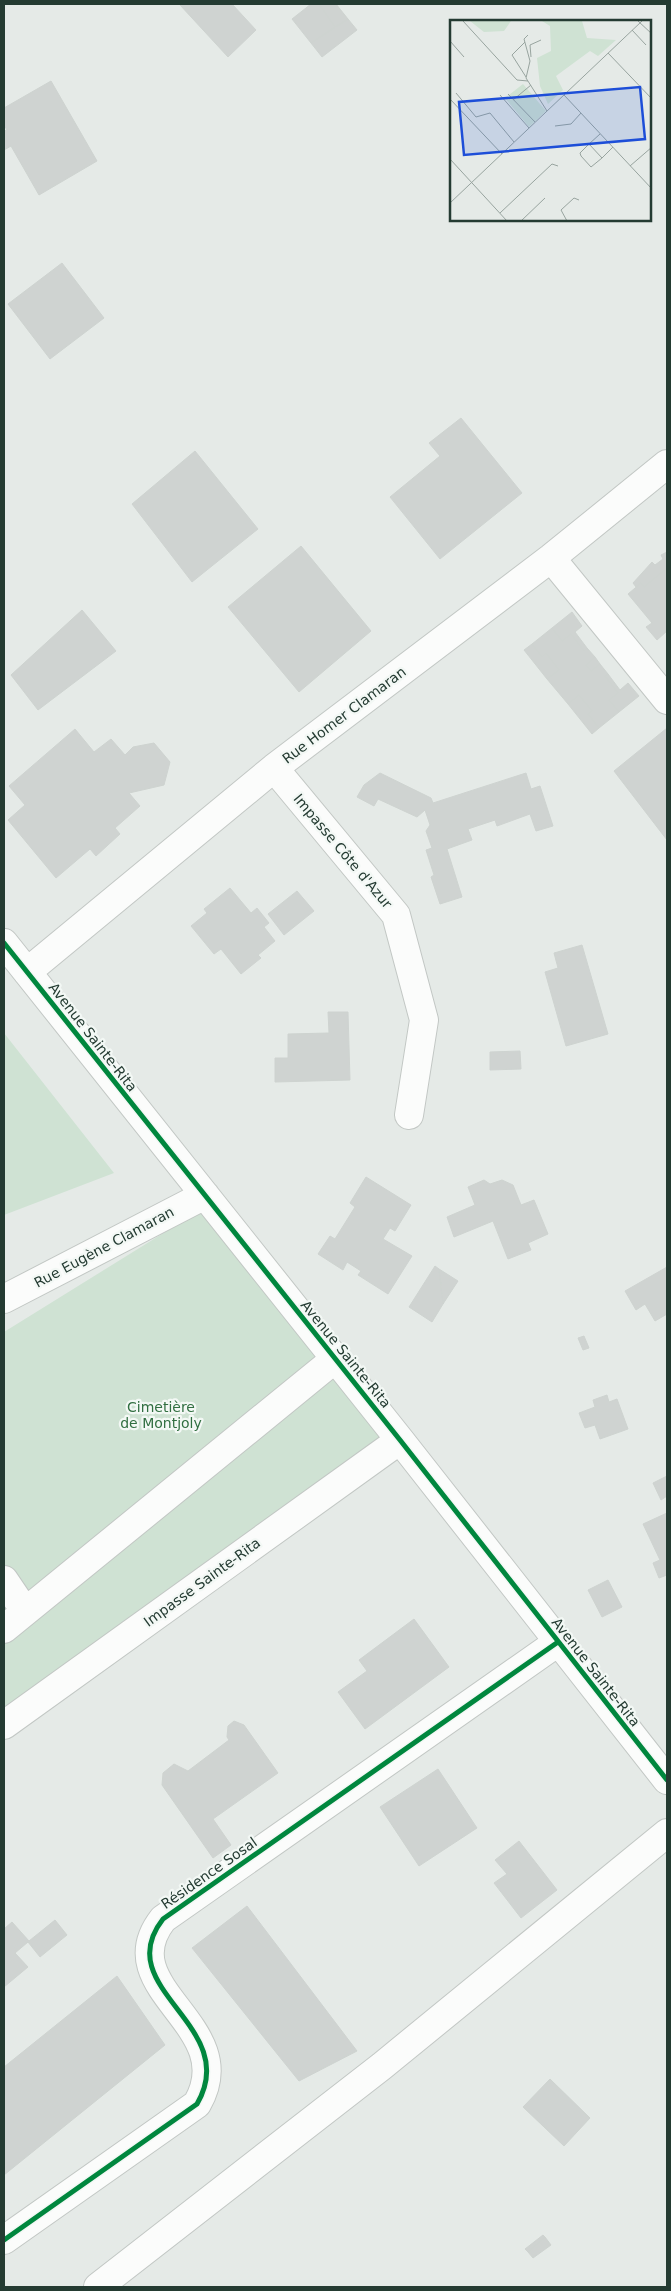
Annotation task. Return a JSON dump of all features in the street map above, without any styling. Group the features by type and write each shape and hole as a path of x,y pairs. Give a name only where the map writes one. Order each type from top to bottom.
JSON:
{"street":[{"name":"Rue Homer Clamaran","path":"27,972 274,768 551,558 667,464"},
{"path":"551,558 667,700"},
{"name":"Impasse Côte d'Azur","path":"274,768 396,915 424,1020 409,1115"},
{"name":"Avenue Sainte-Rita","path":"4,943 400,1440 667,1780"},
{"name":"Rue Eugène Clamaran","path":"4,1299 205,1195"},
{"path":"4,1629 335,1359"},
{"name":"Impasse Sainte-Rita","path":"4,1725 400,1440"},
{"path":"4,1580 25,1612"},
{"name":"Résidence Sosal","path":"4,2240 197,2104 203,2094 208,2072 205,2051 157,1980 149,1963 150,1941 154,1929 163,1919 558,1642"},
{"path":"98,2287 382,2066 667,1833"}],"green space":[{"path":"4,1033 114,1173 4,1215"},
{"name":"Cimetière de Montjoly","path":"199,1211 390,1446 4,1709 4,1332"}],"building":[{"path":"181,4 232,4 256,30 228,57"},
{"path":"311,4 319,4 335,27 311,43 292,19"},
{"path":"319,4 336,4 348,19 335,27"},
{"path":"348,19 357,30 322,57 311,43"},
{"path":"51,81 97,161 39,195 11,146 4,150 4,131 7,130 4,125 4,108"},
{"path":"62,263 104,318 50,359 8,304"},
{"path":"461,418 522,493 440,559 390,497 440,456 429,443"},
{"path":"195,451 258,529 192,582 132,504"},
{"path":"301,546 371,631 299,692 228,607"},
{"path":"667,552 667,568 644,587 641,583 636,587 633,583 652,562 655,565 663,559 661,555"},
{"path":"667,568 667,631 657,640 646,627 652,623 628,594 641,583 644,587"},
{"path":"82,610 116,651 38,710 11,675"},
{"path":"572,612 582,626 575,632 587,648 584,651 571,634 562,641 552,628"},
{"path":"552,628 562,641 571,634 584,651 587,648 595,657 586,665 591,671 600,664 608,674 605,676 618,693 609,700 619,712 599,728 588,714 592,711 579,695 568,704 547,679 559,670 546,653 542,657 532,644"},
{"path":"532,644 542,657 546,653 559,670 547,679 524,650"},
{"path":"595,657 600,664 591,671 586,665"},
{"path":"608,674 620,690 628,683 639,696 619,712 609,700 618,693 605,676"},
{"path":"579,695 592,711 588,714 599,728 592,734 568,704"},
{"path":"667,728 667,840 614,771"},
{"path":"75,729 94,752 111,739 125,755 133,747 154,743 170,762 164,785 129,793 140,806 115,828 120,834 96,856 90,849 56,878 8,820 25,805 9,786"},
{"path":"380,773 431,798 433,803 526,773 531,789 540,786 553,826 536,831 530,814 497,826 495,820 468,829 472,840 447,849 462,897 440,904 431,877 434,875 426,850 432,848 426,831 430,825 425,810 417,817 378,799 374,806 357,797 364,785"},
{"path":"230,888 251,913 257,908 269,923 264,927 275,941 258,955 261,958 241,974 221,949 214,954 191,926 207,913 204,909"},
{"path":"297,891 314,911 284,935 268,914"},
{"path":"582,945 608,1034 566,1046 545,972 558,968 554,953"},
{"path":"328,1012 348,1012 350,1080 275,1082 275,1058 288,1058 288,1034 329,1033"},
{"path":"520,1051 521,1069 490,1070 490,1052"},
{"path":"366,1177 411,1205 395,1231 390,1228 383,1239 412,1256 388,1294 358,1275 361,1271 347,1262 343,1270 318,1254 330,1236 335,1239 355,1207 350,1203"},
{"path":"484,1180 490,1184 502,1180 513,1185 521,1205 534,1200 548,1234 528,1243 531,1250 508,1259 493,1221 454,1237 447,1217 475,1205 468,1187"},
{"path":"435,1266 439,1269 443,1304 432,1322 409,1307"},
{"path":"667,1267 667,1314 655,1321 645,1304 636,1310 625,1291"},
{"path":"439,1269 458,1281 443,1304"},
{"path":"584,1336 589,1348 583,1350 578,1338"},
{"path":"607,1395 609,1402 617,1399 628,1429 600,1439 595,1425 585,1428 579,1413 595,1407 593,1400"},
{"path":"667,1476 667,1496 661,1500 653,1483"},
{"path":"667,1513 667,1575 659,1578 653,1563 660,1560 643,1524"},
{"path":"608,1580 622,1607 602,1617 588,1590"},
{"path":"414,1619 449,1667 365,1729 338,1692 367,1671 359,1660"},
{"path":"234,1721 244,1725 278,1773 213,1819 231,1845 213,1858 162,1785 163,1773 174,1764 188,1771 229,1740 227,1737 228,1726"},
{"path":"438,1769 477,1828 419,1866 380,1807"},
{"path":"519,1841 557,1890 521,1918 494,1883 507,1874 495,1860"},
{"path":"247,1906 357,2051 299,2081 192,1948"},
{"path":"55,1920 67,1935 40,1957 28,1942 15,1953 28,1967 4,1987 4,1929 12,1922 29,1941"},
{"path":"117,1976 165,2045 4,2175 4,2067"},
{"path":"550,2079 590,2118 564,2146 523,2107"},
{"path":"543,2235 545,2237 528,2252 525,2249"},
{"path":"545,2237 551,2245 533,2258 528,2252"}],"cycle path":[{"path":"4,943 400,1440 667,1780"},
{"path":"4,2240 197,2104 206,2076 203,2052 192,2029 162,1987 152,1966 151,1944 163,1919 558,1642"}]}
